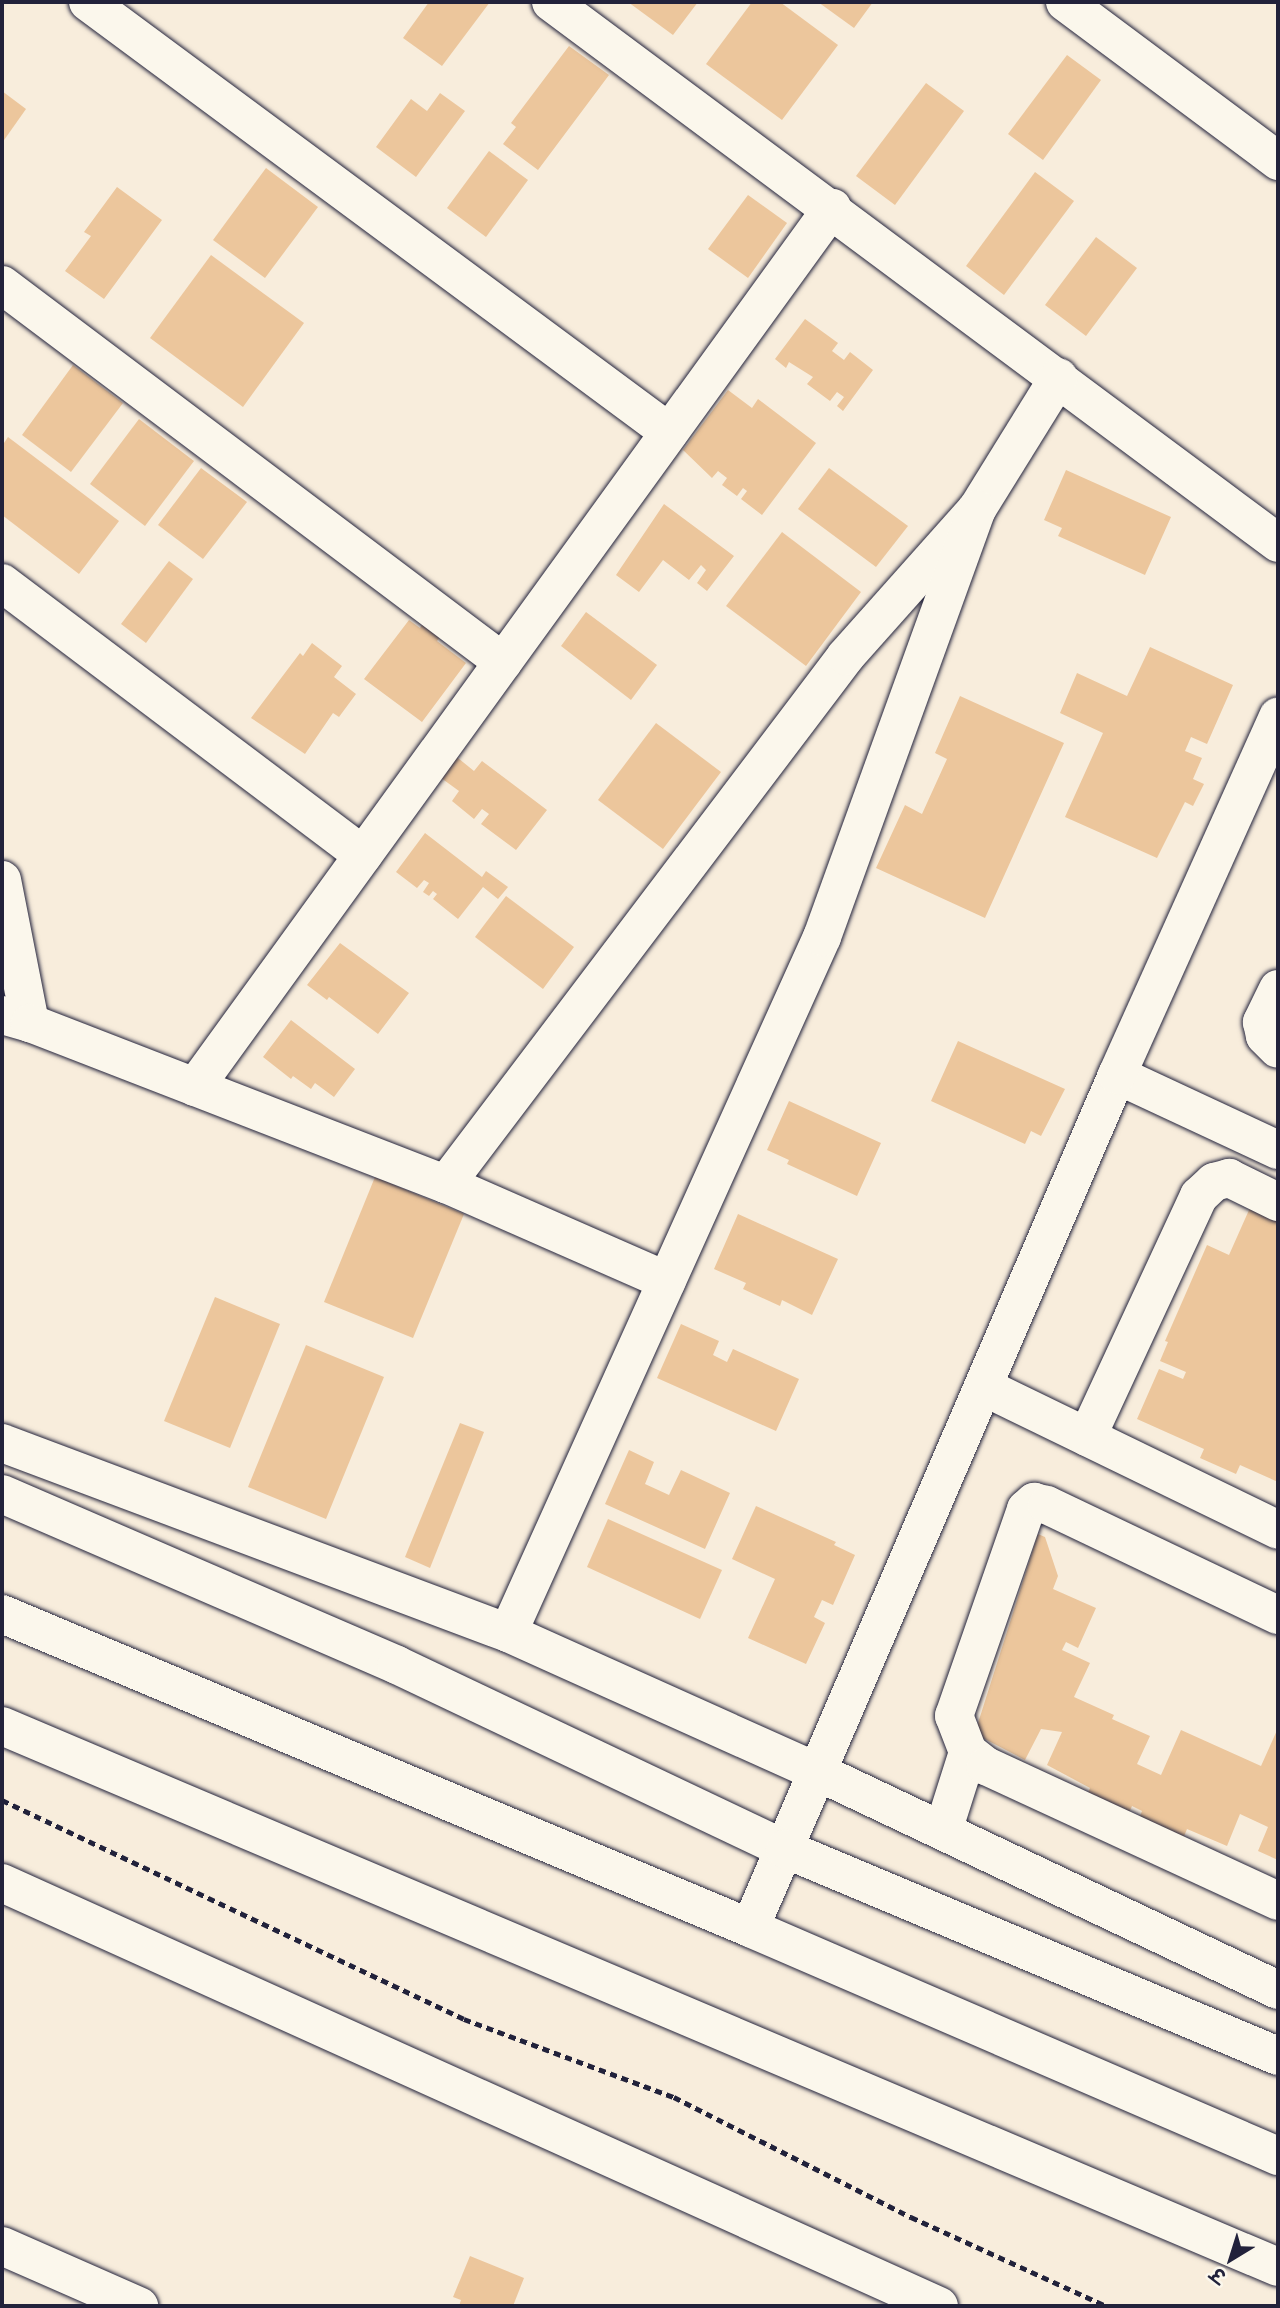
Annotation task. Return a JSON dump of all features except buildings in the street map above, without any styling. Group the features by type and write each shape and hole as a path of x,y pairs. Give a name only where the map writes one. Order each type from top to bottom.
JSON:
{"street":[{"path":"88,2 669,432"},
{"path":"551,2 832,208 1278,543"},
{"path":"1065,2 1278,161"},
{"path":"195,1087 832,208"},
{"path":"2,285 503,662"},
{"path":"446,1184 846,656 977,509 1059,377"},
{"path":"508,1633 822,937 977,509"},
{"path":"2,583 363,855"},
{"path":"750,1928 820,1773 1117,1075 1278,717"},
{"path":"2,880 16,1019 446,1184 667,1281"},
{"path":"1278,989 1262,1022 1265,1036 1278,1049"},
{"path":"1117,1075 1278,1150"},
{"path":"1087,1437 1199,1196 1214,1182 1229,1178 1278,1202"},
{"path":"984,1387 1278,1530"},
{"path":"2,1443 508,1633 820,1773 1278,1990"},
{"path":"2,1494 397,1665 785,1849 1278,2056"},
{"path":"1278,1615 1046,1505 1034,1502 1026,1509 954,1716 958,1734 968,1752 985,1766 1278,1901"},
{"path":"2,1614 750,1928 1278,2156"},
{"path":"2,1726 1278,2267"},
{"path":"943,1831 968,1752"},
{"path":"2,1883 939,2306"},
{"path":"2,2246 119,2302"}],"path":[{"path":"2,1800 464,2019 674,2097 911,2217 1106,2306"}]}
